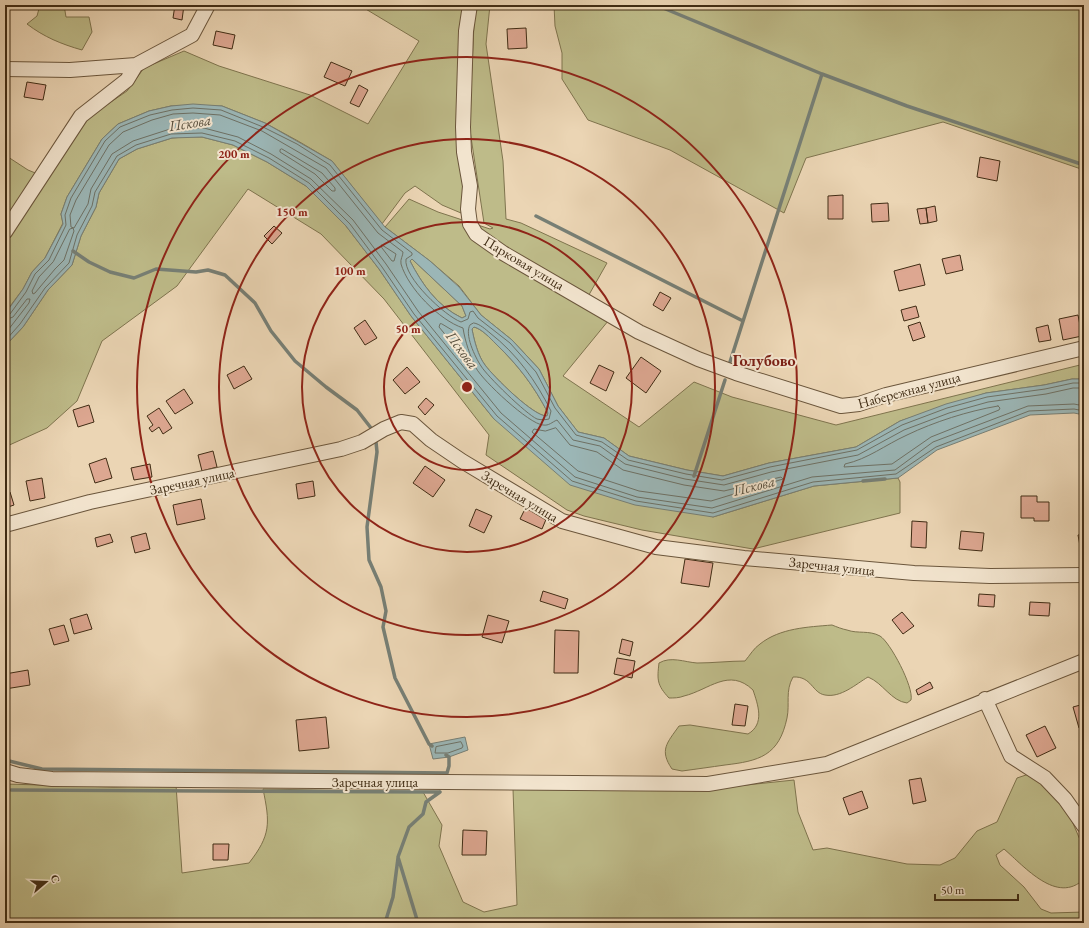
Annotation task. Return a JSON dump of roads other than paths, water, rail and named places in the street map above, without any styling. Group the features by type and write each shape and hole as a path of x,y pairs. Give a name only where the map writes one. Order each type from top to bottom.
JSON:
{"street":[{"path":"5,69 70,70 136,65 192,35 208,5"},
{"name":"Парковая улица","path":"470,5 466,31 463,127 464,152 470,186 468,209 470,224 476,234 503,253 638,332 698,359 736,373"},
{"path":"5,232 81,116 126,80 136,65"},
{"name":"Набережная улица","path":"736,373 824,402 841,406 850,406 886,395 1084,348"},
{"name":"Заречная улица","path":"5,526 90,502 340,449 362,442 384,429 401,422 413,424 431,440 462,461 562,521 656,547 815,565 914,573 990,576 1084,575"},
{"name":"Заречная улица","path":"5,771 18,776 52,779 708,784 827,764 1084,661"},
{"path":"986,699 1011,756 1045,778 1065,799 1084,826"}],"water":[{"name":"Пскова","path":"193,104 222,106 265,123 332,161 385,227 430,261 459,287 481,315 512,340 539,369 558,406 578,432 604,438 629,456 687,470 723,476 769,463 856,447 900,421 946,404 986,393 1044,385 1072,379 1084,379 1084,415 1074,413 1030,415 937,450 898,478 814,486 713,517 635,505 570,485 494,419 411,316 379,269 346,226 306,186 267,162 233,145 202,137 172,138 137,149 119,159 99,193 96,207 81,236 72,265 48,290 23,327 5,346 5,314 23,289 32,272 45,258 63,224 61,214 67,197 102,139 118,124 149,111 171,106","holes":["412,259 462,306 466,316 462,318 453,313 431,294 410,261","474,327 489,337 518,368 543,403 548,413 547,416 541,415 524,403 496,378 485,365 480,357 475,343 472,329"]},
{"path":"465,737 468,750 449,757 433,759 429,744"}],"waterway":[{"path":"656,5 822,74"},
{"path":"730,362 822,74 907,106 1084,165"},
{"path":"536,216 743,321"},
{"path":"73,251 89,262 110,272 134,278 156,269 196,272 208,270 225,275 255,303 271,331 295,361 357,410 371,428"},
{"path":"694,476 725,380"},
{"path":"376,442 377,452 367,527 369,560 381,587 386,611 383,627 395,678 429,744 432,746"},
{"path":"863,481 885,479"},
{"path":"5,760 42,769 447,773 449,757 446,755"},
{"path":"11,790 440,792"},
{"path":"418,923 398,857 409,827 423,814 426,802 440,792"},
{"path":"385,923 393,897 398,858"}],"district":[{"name":"Голубово","path":"764,360"}]}
